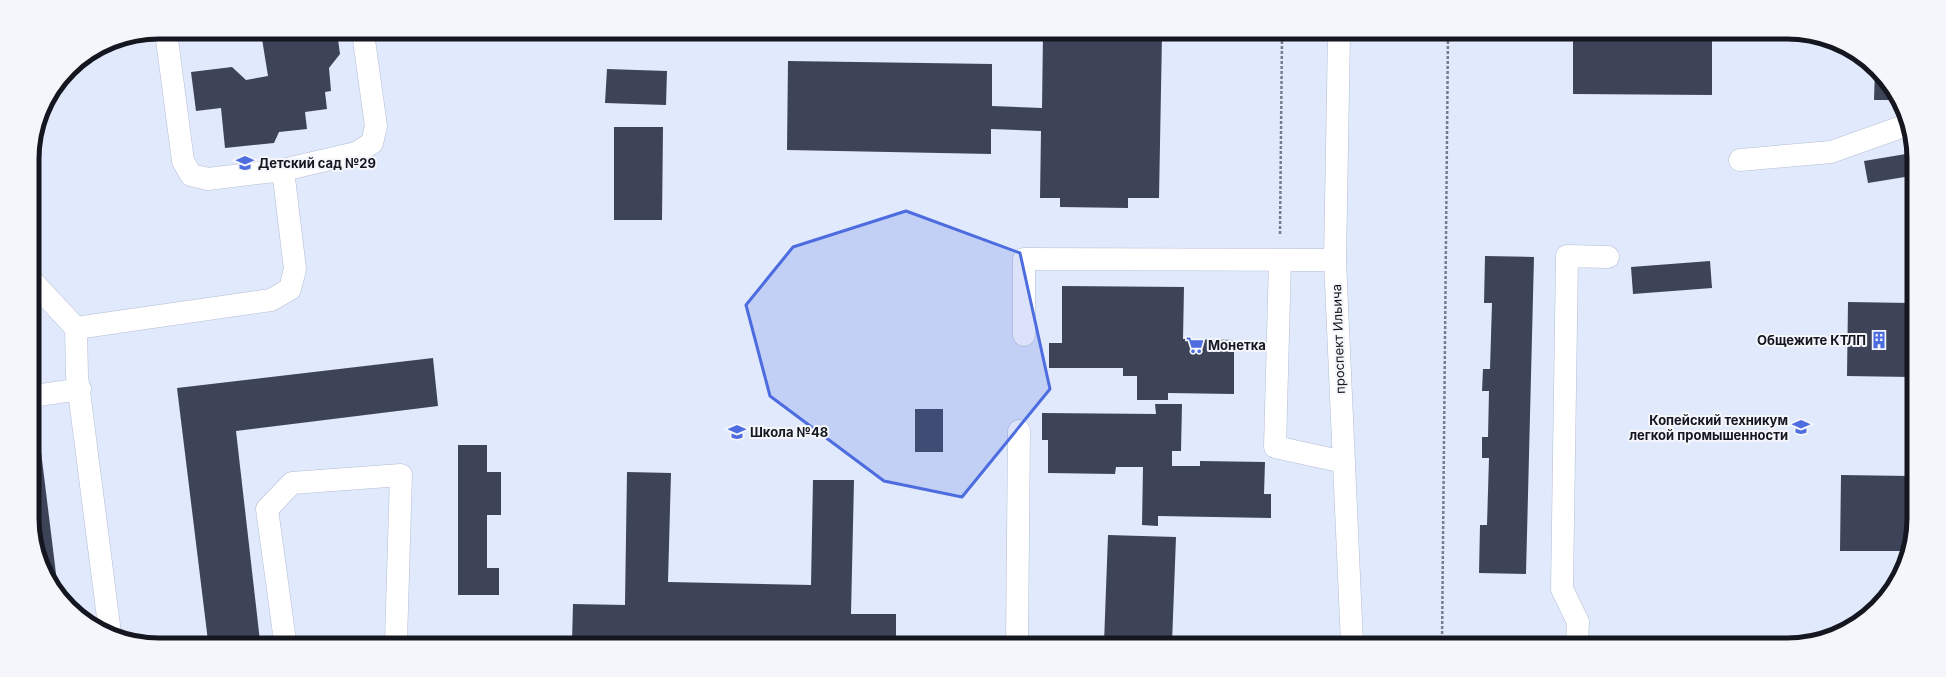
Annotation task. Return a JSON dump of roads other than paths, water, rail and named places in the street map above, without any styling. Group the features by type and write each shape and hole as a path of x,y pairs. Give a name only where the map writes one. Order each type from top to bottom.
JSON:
{"street":[{"path":"167,39 183,161 191,175 208,180 283,170 356,153 372,143 376,126 364,39"},
{"name":"проспект Ильича","path":"1339,39 1335,260 1352,638"},
{"path":"1740,160 1831,152 1903,127"},
{"path":"76,328 271,300 290,289 295,269 283,170"},
{"path":"1577,638 1578,622 1562,589 1567,256 1608,257"},
{"path":"1024,335 1024,259 1335,260"},
{"path":"1280,260 1275,447 1344,462"},
{"path":"39,288 76,328 78,376 109,627"},
{"path":"39,395 80,389"},
{"path":"1017,638 1019,431"},
{"path":"285,638 267,509 292,483 401,475 396,638"}],"place":[{"name":"Детский сад №29","path":"245,163"},
{"name":"Общежите КТЛП","path":"1879,340"},
{"name":"Монетка","path":"1195,345"},
{"name":"Копейский техникум легкой промышенности","path":"1801,427"},
{"name":"Школа №48","path":"737,432"}]}
